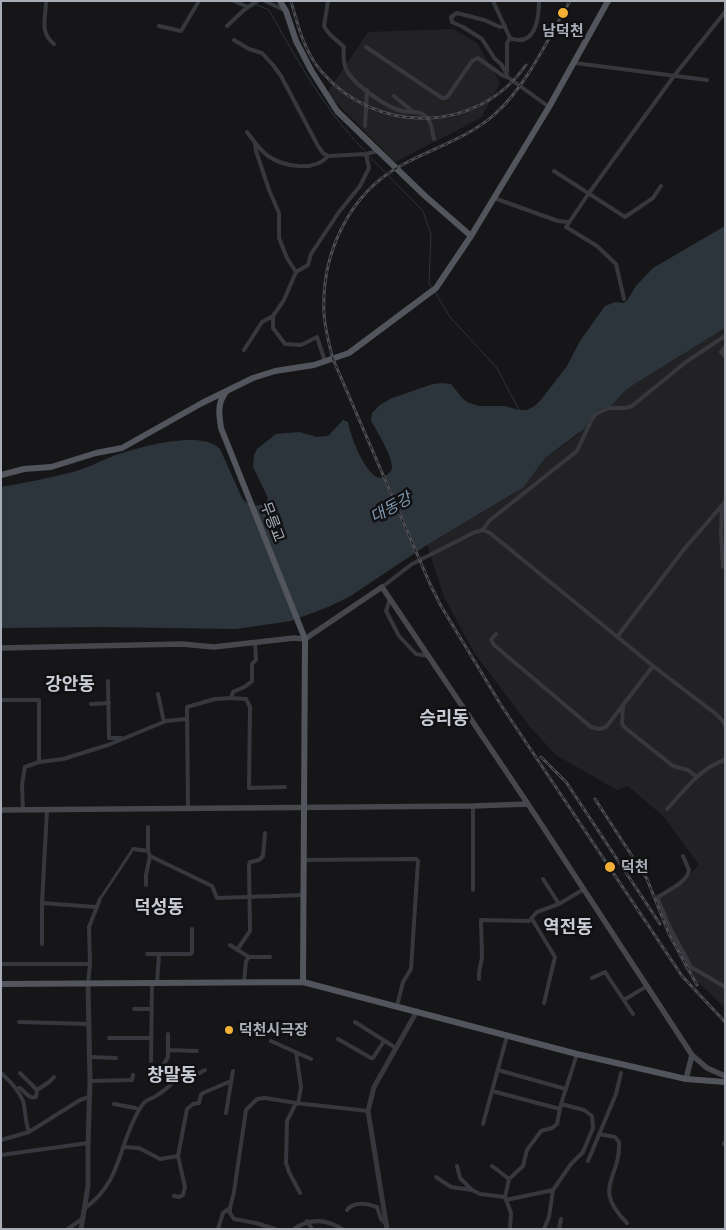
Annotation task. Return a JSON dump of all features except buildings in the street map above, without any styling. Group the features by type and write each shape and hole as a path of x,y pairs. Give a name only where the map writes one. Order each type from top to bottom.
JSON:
{"main road":[{"path":"280,1 286,11 296,41 337,112 375,152 471,236"},
{"path":"1,475 24,469 51,467 96,453 128,446 179,416 253,378 325,361 349,353 426,296 436,288 471,236 550,107 608,1"},
{"name":"무릉교","path":"226,392 222,396 219,408 221,428 305,639"},
{"path":"1,648 182,644 214,646 294,638 305,639 382,587 528,804 692,1055 707,1068 725,1076"},
{"path":"303,982 305,639"},
{"path":"1,810 528,804"},
{"path":"1,984 303,982 577,1054 686,1079 725,1082"},
{"path":"686,1079 692,1055"}],"street":[{"path":"46,1 43,24 48,40 54,44"},
{"path":"159,26 181,31 199,1"},
{"path":"234,1 248,7"},
{"path":"227,26 257,1"},
{"path":"265,1 277,5 286,11"},
{"path":"328,1 324,26 329,34 344,46 343,59 348,73 355,81 390,107 404,112 411,110"},
{"path":"493,1 510,38"},
{"path":"510,38 523,40 532,34 538,22 539,1"},
{"path":"624,299 616,264 596,246 566,227 588,193 674,76 725,12"},
{"path":"505,26 500,27 484,20 461,14 454,14 452,17 452,22 482,39 508,76 550,107"},
{"path":"508,76 507,43 510,38"},
{"path":"234,40 249,50 262,53 273,65 281,76 323,153 328,156 375,152"},
{"path":"366,47 442,98 448,96 475,58 478,58 502,75 508,76"},
{"path":"575,63 707,80"},
{"path":"365,126 367,90"},
{"path":"394,96 411,110 426,115 434,140"},
{"path":"247,132 255,143 269,156 297,165 315,166 323,162 328,156"},
{"path":"255,143 269,190 279,213 279,238 287,258 296,272"},
{"path":"244,350 262,322 273,316 284,300 296,272 308,265 311,254 322,237 360,186 369,168 366,154"},
{"path":"554,171 625,217 653,198 661,186"},
{"path":"494,198 558,221 568,222"},
{"path":"273,316 273,328 285,344 301,345 318,337 325,361"},
{"path":"483,530 489,521 577,451 592,419 597,413 609,408 632,406 686,362 725,336"},
{"path":"725,347 721,352 725,356"},
{"path":"617,636 686,548 724,504"},
{"path":"723,567 721,533 724,504"},
{"path":"382,587 412,564 475,532 483,530 490,533 653,666 716,714 725,725"},
{"path":"390,599 386,612 399,636 416,654 428,656"},
{"path":"496,634 491,640 494,645 591,727 599,730 604,728 623,706 653,666"},
{"path":"231,698 234,692 252,681 252,664 256,660 255,642"},
{"path":"108,682 109,738 123,738"},
{"path":"158,694 164,722"},
{"path":"188,808 187,708 215,699 246,699 250,707 248,788 285,787"},
{"path":"1,700 39,700 39,762"},
{"path":"91,704 108,703"},
{"path":"623,706 622,723 624,727 673,766 688,770 697,777"},
{"path":"23,810 22,784 25,767 39,762 64,758 164,722 187,719"},
{"path":"668,809 697,777 707,769 725,760"},
{"path":"473,806 473,890"},
{"path":"42,944 42,903 47,810"},
{"path":"146,885 150,856 148,851 148,828"},
{"path":"237,950 250,931 249,865 250,862 259,860 262,856 265,833"},
{"path":"81,1229 88,1186 90,1080 89,927 100,899 133,849 148,851"},
{"path":"150,856 212,886 217,898 304,895"},
{"path":"683,856 689,870 687,875 679,884 658,897 658,899 669,926 690,967 725,987"},
{"path":"304,860 418,860 411,969 402,982 397,1006"},
{"path":"543,879 559,904"},
{"path":"478,979 478,970 481,963 481,920 529,921 537,912 559,904 584,889"},
{"path":"42,903 96,907"},
{"path":"532,919 555,958 544,1003"},
{"path":"146,954 190,954 192,952 192,930"},
{"path":"230,945 249,957 270,957"},
{"path":"151,1061 152,1009 159,954"},
{"path":"244,982 246,961 249,957"},
{"path":"1,964 90,964"},
{"path":"592,978 605,972 632,1014"},
{"path":"624,1000 647,986"},
{"path":"134,1009 152,1009"},
{"path":"387,1227 368,1111 374,1087 417,1011"},
{"path":"19,1022 89,1024"},
{"path":"355,1022 396,1048"},
{"path":"164,1064 168,1057 168,1034"},
{"path":"483,1124 507,1036"},
{"path":"109,1038 151,1038"},
{"path":"338,1039 371,1058 373,1058 384,1040"},
{"path":"271,1041 311,1059"},
{"path":"168,1050 197,1051"},
{"path":"296,1052 301,1087 297,1104 287,1121 286,1162 289,1172 300,1192"},
{"path":"510,1229 511,1213 506,1198 509,1179 523,1166 527,1150 541,1131 552,1128 557,1124 577,1054"},
{"path":"90,1057 116,1058"},
{"path":"85,1208 105,1190 139,1110 147,1099 160,1094 180,1076 194,1076 205,1070"},
{"path":"498,1070 566,1089"},
{"path":"226,1113 232,1071"},
{"path":"20,1073 37,1090"},
{"path":"588,1161 616,1094 621,1073"},
{"path":"2,1074 16,1089 22,1100 25,1122 29,1132"},
{"path":"90,1080 132,1080 133,1075"},
{"path":"16,1089 20,1088 31,1098 34,1098 36,1097 37,1090 54,1076"},
{"path":"174,1196 179,1197 183,1195 186,1187 178,1156 187,1109 193,1104 199,1104 203,1093 231,1081"},
{"path":"492,1091 587,1111 592,1116 593,1128 583,1152 553,1190 544,1229"},
{"path":"1,1140 29,1132 80,1100 89,1097"},
{"path":"275,1229 234,1219 230,1213 246,1110 258,1099 265,1098 297,1104 368,1111"},
{"path":"114,1104 139,1110"},
{"path":"599,1134 615,1137 619,1142 616,1165 608,1190 618,1214 628,1223"},
{"path":"1,1155 88,1143"},
{"path":"124,1147 139,1148 160,1159 178,1156"},
{"path":"457,1166 460,1178 472,1190"},
{"path":"492,1166 509,1179"},
{"path":"436,1177 451,1187 506,1198 553,1190"},
{"path":"347,1210 352,1205 358,1204 374,1206 387,1227"},
{"path":"218,1229 223,1213 230,1208"},
{"path":"68,1229 82,1219"},
{"path":"558,1229 561,1219"},
{"path":"294,1229 308,1221 321,1220 342,1229"},
{"path":"308,1221 312,1229"}],"shaded area":[{"path":"454,29 477,43 500,83 481,118 395,162 327,93 368,32"},
{"path":"725,328 725,1008 684,969 657,899 678,886 699,865 664,817 628,786 617,790 556,755 530,727 475,654 444,597 427,545 511,495 528,482 545,458 578,435 597,410 611,406 633,385"}],"water":[{"name":"대동강","path":"725,226 725,328 633,385 611,406 597,410 584,429 545,458 524,487 427,545 349,597 291,621 236,629 1,628 1,487 73,472 116,455 154,444 199,440 211,443 220,449 242,498 250,505 259,505 266,502 268,498 253,467 254,455 257,449 276,434 299,432 317,437 328,436 343,420 348,422 355,445 364,464 375,476 381,478 391,471 392,467 385,446 371,421 372,413 380,405 392,398 433,384 443,383 451,384 463,399 479,406 505,406 519,410 533,407 540,401 567,366 580,341 605,306 615,302 626,302 636,286 653,268"}],"waterway":[{"path":"255,4 269,10 301,66 337,120 366,152"},
{"path":"368,155 423,211 431,234 429,283 431,287"},
{"path":"435,292 450,317 497,368 519,410"}],"railway":[{"path":"291,1 306,47 321,71 343,92 369,107 397,116 425,118 454,115 481,104 505,88 526,65"},
{"path":"570,1 527,75 507,102 495,114 474,129 413,159 383,177 353,209 333,249 327,270 324,292 325,326 333,359 441,606 501,705 682,976 725,1022"},
{"path":"541,757 566,782 660,924"},
{"path":"595,799 647,879 669,934 697,985"}],"place":[{"name":"남덕천","path":"563,13"},
{"name":"덕천","path":"610,867"},
{"name":"덕천시극장","path":"229,1030"}],"district":[{"name":"강안동","path":"70,685"},
{"name":"승리동","path":"444,719"},
{"name":"덕성동","path":"159,908"},
{"name":"역전동","path":"568,928"},
{"name":"창말동","path":"172,1076"}]}
